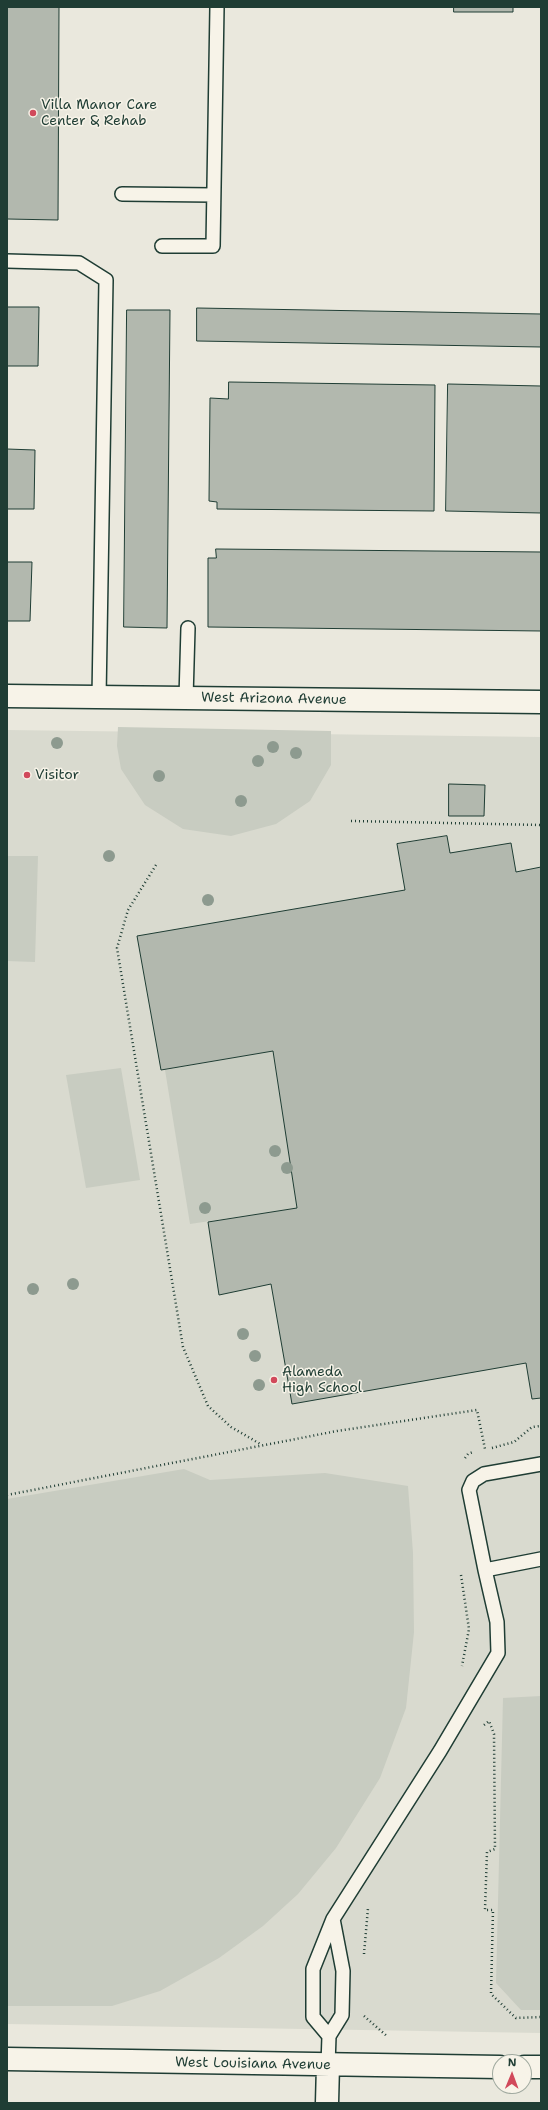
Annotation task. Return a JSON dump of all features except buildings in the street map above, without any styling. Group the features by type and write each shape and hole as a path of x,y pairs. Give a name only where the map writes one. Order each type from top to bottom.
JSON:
{"street":[{"name":"West Arizona Avenue","path":"7,696 541,702"},
{"name":"West Louisiana Avenue","path":"7,2059 492,2067"},
{"path":"328,2065 328,2103"}],"lane":[{"path":"162,246 212,246 217,7"},
{"path":"122,194 213,195"},
{"path":"7,261 79,263 106,280 99,697"},
{"path":"186,698 188,628"},
{"path":"329,2036 313,2017 313,1969 333,1919 440,1751 498,1653 497,1622 469,1490 474,1481 484,1474 541,1464"},
{"path":"485,1570 541,1559"},
{"path":"328,2065 329,2036 342,2015 343,1971 333,1919"}],"path":[{"path":"351,821 541,824"},
{"path":"156,865 128,910 117,948 183,1347 208,1406 231,1427 262,1446"},
{"path":"7,1495 337,1431 477,1410 485,1449"},
{"path":"483,1726 489,1721 494,1734 495,1849 487,1852 485,1910 493,1910 491,1994 516,2018 541,2018"},
{"path":"364,1961 369,1903"},
{"path":"361,2013 388,2037"}],"shaded area":[{"path":"118,727 331,731 331,765 310,801 276,824 231,836 183,829 145,805 121,769 117,746"},
{"name":"Alameda High School","path":"7,730 541,737 541,2033 7,2024"},
{"path":"7,856 38,856 35,962 7,961"},
{"path":"273,1051 297,1208 190,1224 165,1070"},
{"path":"121,1068 140,1180 86,1188 66,1075"},
{"path":"184,1469 210,1480 325,1473 408,1486 413,1553 414,1632 406,1708 380,1778 336,1848 298,1894 263,1926 219,1958 160,1991 112,2006 7,2006 7,1499"},
{"path":"541,1696 541,2010 521,2010 496,1983 503,1698"}],"place":[{"name":"Villa Manor Care Center & Rehab","path":"33,113"},
{"name":"Visitor","path":"27,775"},
{"name":"Alameda High School","path":"274,1380"}]}
